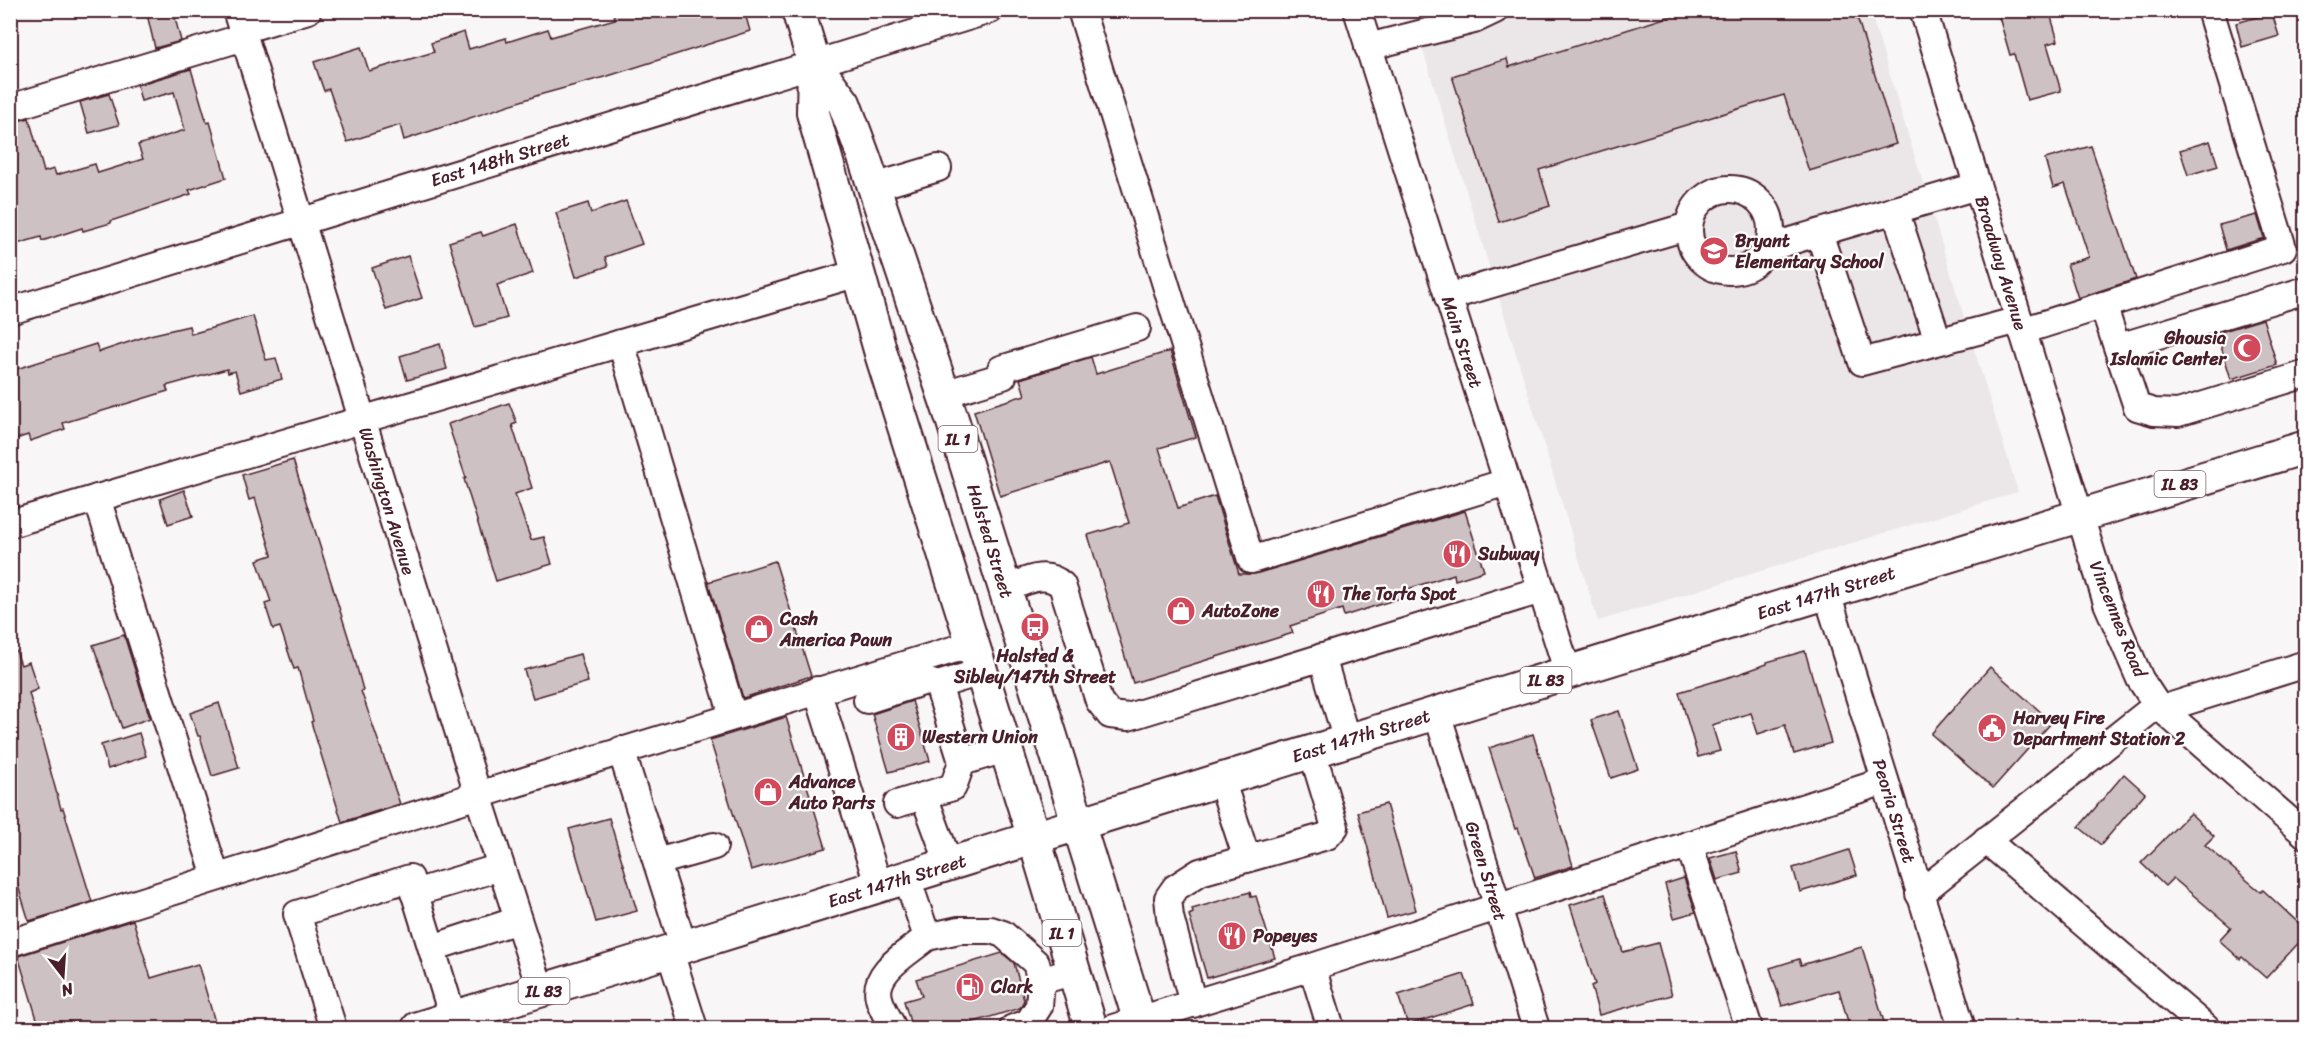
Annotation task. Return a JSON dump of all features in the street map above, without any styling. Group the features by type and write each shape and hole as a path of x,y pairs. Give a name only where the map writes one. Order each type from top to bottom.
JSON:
{"main road":[{"name":"Halsted Street","path":"798,10 814,63 813,113 858,273 900,417 1034,838 1091,1029"},
{"name":"Halsted Street","path":"814,63 844,103 944,394 1079,824 1132,1026"},
{"name":"East 147th Street","path":"418,1029 2080,514 2306,447"}],"street":[{"path":"10,108 241,26 308,10"},
{"name":"East 148th Street","path":"10,311 990,10"},
{"path":"1082,10 1251,560 1507,482"},
{"name":"Main Street","path":"1357,10 1568,673"},
{"path":"1368,47 1474,20 1494,10"},
{"name":"Broadway Avenue","path":"1923,10 2080,514"},
{"path":"1819,233 1862,362 1938,341 2021,325 2103,305 2283,248 2210,10"},
{"name":"Washington Avenue","path":"241,26 541,992"},
{"path":"874,187 938,168"},
{"path":"1767,248 1977,186"},
{"path":"1731,189 1745,192 1757,199 1766,209 1771,221 1772,235 1767,248 1760,259 1749,267 1736,271 1723,271 1710,266 1700,258 1692,246 1689,226 1697,207 1718,191 1731,189"},
{"path":"1896,210 1938,341"},
{"path":"1448,297 1689,226"},
{"path":"10,524 858,273"},
{"path":"2119,347 2306,290"},
{"path":"2103,305 2119,347 2137,407 2154,412 2178,412 2306,374"},
{"path":"944,394 1003,376 1001,369 1137,328"},
{"path":"621,343 733,716"},
{"path":"97,498 216,877"},
{"name":"Vincennes Road","path":"2080,514 2107,603 2140,679 2159,707 2306,835"},
{"path":"1005,589 1045,576 1055,579 1062,585 1099,701 1110,715 1128,717 1541,590"},
{"name":"Peoria Street","path":"1827,592 1962,1029"},
{"path":"1322,657 1347,741"},
{"path":"938,685 977,658"},
{"path":"10,943 817,690 977,658"},
{"path":"1919,894 2159,707 2306,664"},
{"path":"867,700 926,681 938,685"},
{"path":"897,804 953,787 962,762 938,685"},
{"path":"817,690 893,882 927,937"},
{"name":"Green Street","path":"1437,713 1536,1029"},
{"path":"962,762 1005,749"},
{"path":"621,750 657,862 694,1029"},
{"path":"1193,1004 1170,916 1168,898 1175,888 1200,872 1327,836 1335,827 1312,751"},
{"path":"1221,779 1247,859"},
{"path":"1132,1026 1193,1004 1885,781"},
{"path":"924,796 949,864"},
{"path":"1986,840 2182,1017 2206,1029"},
{"path":"1689,844 1749,1029"},
{"path":"657,862 714,846"},
{"path":"414,893 501,867"},
{"path":"333,1029 297,914 410,878 453,1018"},
{"path":"432,948 518,920"},
{"path":"893,1029 879,998 878,983 885,971 927,937 959,930 991,930 1003,934 1036,963 1041,981 1039,1006 1028,1023 1013,1029"},
{"path":"1312,967 1331,1029"},
{"path":"1041,981 1074,971"}],"shaded area":[{"name":"Bryant Elementary School","path":"1411,11 1870,11 2018,492 1598,621"}],"building":[{"path":"146,10 173,10 181,41 155,48"},
{"path":"612,10 744,10 750,31 608,76 539,95 404,140 400,125 347,142 329,89 324,91 314,62 361,47 369,71 434,52 431,43 464,32 469,49 506,38 507,42 548,29 551,37 615,19"},
{"path":"1690,10 1855,10 1896,144 1809,171 1784,95 1539,170 1550,206 1499,222 1452,76 1507,59 1509,67"},
{"path":"1997,10 2049,10 2058,41 2047,44 2061,91 2027,100 2014,54 2010,55"},
{"path":"2272,13 2279,36 2242,47 2236,23"},
{"path":"191,69 207,123 210,122 226,178 189,190 191,194 111,221 111,223 83,231 82,228 42,241 41,237 10,246 10,123 29,118 44,172 54,169 56,175 95,164 98,173 143,159 138,145 185,130 174,92 141,101 137,85"},
{"path":"109,94 119,125 89,133 80,102"},
{"path":"2210,141 2218,166 2188,175 2180,150"},
{"path":"2091,146 2136,279 2078,298 2067,264 2089,257 2065,184 2053,188 2045,159"},
{"path":"626,201 642,244 605,257 608,266 576,277 556,213 588,203 591,213"},
{"path":"2257,215 2264,238 2226,250 2219,225"},
{"path":"517,224 533,273 497,285 507,318 475,327 449,242 481,232 483,236"},
{"path":"408,256 422,298 386,310 372,268"},
{"path":"253,316 266,360 276,358 282,379 241,391 235,371 228,373 227,369 166,386 168,391 63,423 65,429 30,441 28,435 10,441 10,371 96,344 99,352 150,335 189,326 191,334"},
{"name":"Ghousia Islamic Center","path":"2263,319 2277,365 2231,379 2217,333"},
{"path":"440,344 447,369 407,380 400,356"},
{"path":"1170,351 1196,437 1159,448 1178,508 1215,496 1239,574 1255,574 1465,511 1484,571 1455,580 1454,574 1398,592 1400,598 1344,616 1342,609 1290,626 1293,633 1133,683 1088,535 1129,523 1110,462 1000,496 974,411 1025,395 1020,379 1091,357 1096,374"},
{"path":"509,403 517,423 512,425 532,488 515,494 531,540 544,537 552,564 496,581 448,424"},
{"path":"293,460 352,649 363,690 361,691 400,804 342,822 311,722 313,721 298,668 294,669 280,627 273,629 265,604 271,602 257,560 272,555 255,498 249,500 242,475"},
{"path":"184,490 193,516 168,524 160,499"},
{"name":"Cash America Pawn","path":"775,561 811,676 743,698 708,582"},
{"path":"124,635 150,718 122,728 93,645"},
{"path":"10,651 16,651 21,665 29,662 38,689 29,693 61,809 63,808 92,902 29,921 10,860"},
{"path":"1805,651 1831,743 1794,754 1785,725 1758,734 1751,713 1712,725 1720,751 1698,757 1679,692"},
{"path":"580,654 588,682 533,698 524,670"},
{"name":"Harvey Fire Department Station 2","path":"1990,667 2052,722 1993,788 1931,734"},
{"name":"Western Union","path":"912,701 930,761 889,772 872,714"},
{"path":"219,703 239,768 212,776 200,736 198,736 190,713"},
{"path":"1619,711 1638,769 1611,778 1591,720"},
{"name":"Advance Auto Parts","path":"786,717 826,848 751,870 710,740"},
{"path":"139,733 146,756 108,769 101,745"},
{"path":"1533,734 1573,866 1535,878 1518,828 1515,829 1489,748"},
{"path":"2124,774 2145,793 2101,845 2079,827"},
{"path":"1386,804 1416,910 1387,918 1358,812"},
{"path":"2190,813 2214,836 2205,845 2261,892 2263,890 2306,930 2306,935 2266,978 2219,940 2231,927 2173,878 2165,886 2141,863"},
{"path":"609,818 637,911 596,922 569,829"},
{"path":"1849,850 1857,875 1800,892 1793,868"},
{"path":"1736,851 1742,873 1717,880 1710,858"},
{"path":"1684,878 1696,912 1674,918 1665,884"},
{"name":"Popeyes","path":"1250,892 1251,897 1256,896 1275,958 1207,978 1189,915 1193,913 1192,909"},
{"path":"1605,894 1623,952 1658,943 1672,995 1599,1015 1591,986 1595,984 1570,905"},
{"path":"133,920 151,978 198,964 217,1029 40,1029 18,956"},
{"path":"1862,947 1886,1029 1850,1029 1839,990 1782,1006 1770,968 1799,959 1801,965"},
{"name":"Clark","path":"1002,953 1014,963 1024,1000 1020,1008 951,1029 912,1029 904,1001 922,996 916,979"},
{"path":"1464,974 1474,1004 1408,1025 1398,995"}],"place":[{"name":"Bryant Elementary School","path":"1714,251"},
{"name":"Ghousia Islamic Center","path":"2247,348"},
{"name":"Subway","path":"1457,554"},
{"name":"The Torta Spot","path":"1321,594"},
{"name":"AutoZone","path":"1181,611"},
{"name":"Halsted & Sibley/147th Street","path":"1035,627"},
{"name":"Cash America Pawn","path":"759,629"},
{"name":"Harvey Fire Department Station 2","path":"1992,728"},
{"name":"Western Union","path":"901,737"},
{"name":"Advance Auto Parts","path":"768,792"},
{"name":"Popeyes","path":"1232,936"},
{"name":"Clark","path":"970,987"}]}
